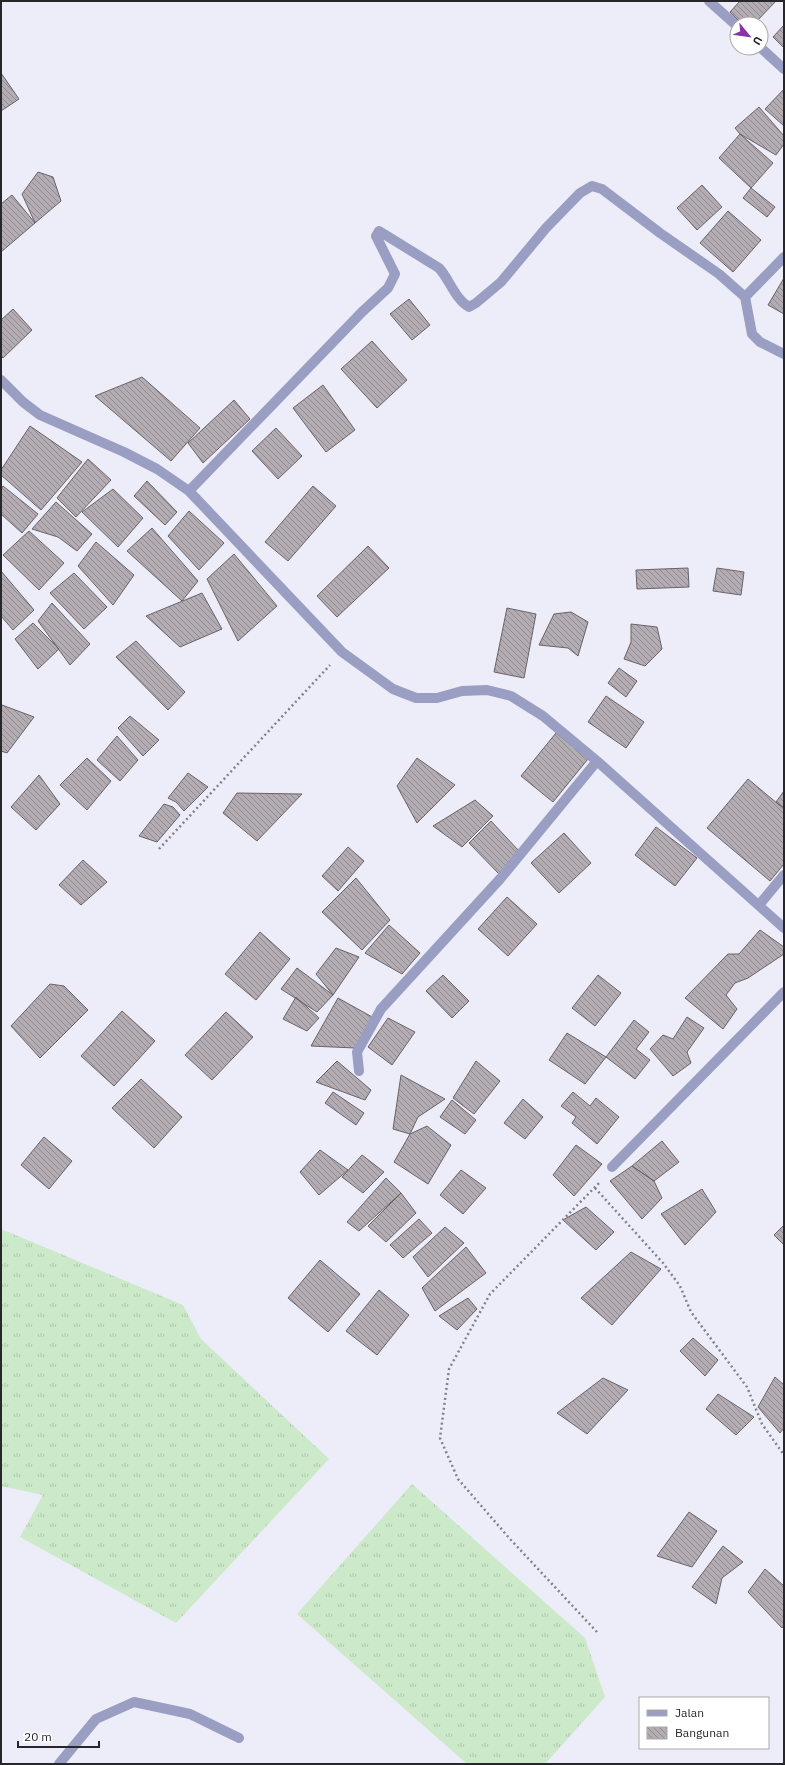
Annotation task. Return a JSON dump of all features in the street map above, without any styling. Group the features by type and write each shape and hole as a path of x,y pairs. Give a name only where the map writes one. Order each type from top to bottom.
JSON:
{"street":[{"path":"709,1 729,19"},
{"path":"769,55 784,69"},
{"path":"189,492 362,312 388,288 395,274 376,236 379,231 439,268 461,301 469,307 501,282 546,228 580,193 592,186 602,189 660,233 719,274 745,297 752,334 760,342 784,354"},
{"path":"745,297 784,257"},
{"path":"1,380 23,402 40,415 124,452 157,469 189,492 342,652 393,689 416,698 437,698 462,691 487,690 511,696 543,716 597,761 784,928"},
{"path":"359,1071 357,1052 381,1009 500,879 597,761"},
{"path":"759,905 784,875"},
{"path":"612,1167 784,992"},
{"path":"58,1764 96,1719 134,1702 190,1714 239,1738"}],"path":[{"path":"159,849 342,652"},
{"path":"597,1632 510,1539 458,1479 440,1438 449,1369 490,1294 564,1217 595,1188 612,1167"},
{"path":"595,1188 663,1263 680,1286 691,1312 747,1387 762,1424 784,1456"}],"green space":[{"path":"1,1229 183,1305 201,1339 329,1459 176,1623 20,1537 43,1495 1,1486"},
{"path":"412,1484 585,1638 605,1697 545,1764 467,1764 297,1614"}],"building":[{"path":"740,1 776,1 762,16 734,16 730,12"},
{"path":"784,25 784,48 773,37"},
{"path":"1,73 19,99 1,111"},
{"path":"784,89 784,126 765,109"},
{"path":"759,107 784,136 784,144 776,155 740,134 735,128"},
{"path":"740,134 773,163 751,188 719,158"},
{"path":"38,172 53,177 61,201 35,223 22,194"},
{"path":"702,185 722,207 697,230 677,208"},
{"path":"751,188 775,207 767,217 743,198"},
{"path":"12,195 35,223 1,252 1,204"},
{"path":"728,211 761,240 733,272 700,243"},
{"path":"784,278 784,314 768,305"},
{"path":"409,299 430,325 412,340 390,314"},
{"path":"13,309 32,330 3,358 1,356 1,320"},
{"path":"372,341 407,380 377,408 341,369"},
{"path":"142,377 200,428 171,461 95,396"},
{"path":"323,385 355,430 326,452 293,408"},
{"path":"234,400 250,419 203,463 188,443"},
{"path":"30,426 82,462 41,510 1,475 1,470"},
{"path":"276,428 302,456 278,479 252,451"},
{"path":"88,459 111,480 76,517 57,498"},
{"path":"147,481 177,512 165,525 134,496"},
{"path":"3,486 38,514 22,533 1,514 1,489"},
{"path":"313,486 336,506 288,561 265,542"},
{"path":"113,489 143,518 118,547 82,512"},
{"path":"56,502 92,534 77,551 58,537 32,529"},
{"path":"189,511 224,543 199,570 168,536"},
{"path":"152,528 198,581 182,601 127,551"},
{"path":"29,531 64,563 39,590 3,555"},
{"path":"96,542 134,575 113,605 78,566"},
{"path":"368,546 389,568 337,617 317,596"},
{"path":"234,554 277,606 238,641 207,579"},
{"path":"688,568 689,587 637,589 636,570"},
{"path":"717,568 744,572 741,595 713,591"},
{"path":"1,571 34,610 13,630 1,616"},
{"path":"74,573 107,607 84,629 50,593"},
{"path":"202,593 222,629 180,647 146,616"},
{"path":"52,603 90,644 70,665 38,621"},
{"path":"507,608 536,614 524,678 494,672"},
{"path":"571,612 588,622 578,656 568,648 539,645 554,614"},
{"path":"33,623 59,649 38,669 15,639"},
{"path":"631,624 657,627 662,649 645,666 624,659 631,642"},
{"path":"136,641 185,692 168,710 116,657"},
{"path":"619,668 637,681 626,697 608,683"},
{"path":"606,696 644,722 626,748 588,722"},
{"path":"2,705 34,717 7,753 1,751"},
{"path":"130,716 159,740 143,756 118,728"},
{"path":"556,733 588,759 553,802 521,776"},
{"path":"117,736 138,760 120,781 97,760"},
{"path":"87,758 111,781 87,810 60,785"},
{"path":"417,758 455,785 417,823 397,786"},
{"path":"188,773 208,787 184,811 176,802 168,798"},
{"path":"39,775 60,804 36,830 11,807"},
{"path":"748,779 784,809 784,864 770,881 707,828"},
{"path":"784,791 784,808 776,802"},
{"path":"237,793 302,794 257,841 223,813"},
{"path":"475,800 493,816 462,847 433,826"},
{"path":"164,804 173,807 180,815 157,842 139,836"},
{"path":"491,821 519,851 499,874 469,843"},
{"path":"656,827 697,858 675,886 635,855"},
{"path":"564,833 591,863 559,893 531,863"},
{"path":"348,847 364,861 338,891 322,876"},
{"path":"83,860 107,882 81,905 59,885"},
{"path":"356,878 390,920 362,950 322,912"},
{"path":"507,897 537,924 508,956 478,929"},
{"path":"389,925 420,953 402,974 365,953"},
{"path":"760,930 784,947 784,954 748,978 735,983 726,995 737,1009 723,1029 685,998 728,954 739,954"},
{"path":"260,932 290,959 256,1000 225,974"},
{"path":"336,948 359,957 333,995 316,974"},
{"path":"297,968 333,995 317,1012 281,989"},
{"path":"443,975 469,1001 452,1018 426,991"},
{"path":"598,975 621,993 595,1026 572,1008"},
{"path":"50,984 64,986 88,1010 40,1058 11,1026"},
{"path":"296,997 319,1018 307,1031 283,1019"},
{"path":"338,998 374,1018 355,1048 311,1046"},
{"path":"122,1011 155,1041 114,1086 81,1056"},
{"path":"226,1012 253,1037 212,1080 185,1055"},
{"path":"687,1017 704,1028 687,1052 691,1063 673,1076 650,1049 663,1035 673,1039"},
{"path":"388,1018 415,1032 392,1065 368,1047"},
{"path":"634,1020 649,1032 636,1049 650,1060 635,1079 606,1057"},
{"path":"567,1033 606,1057 585,1084 549,1060"},
{"path":"337,1061 371,1090 365,1100 316,1082"},
{"path":"476,1061 500,1081 474,1114 453,1098"},
{"path":"401,1075 445,1099 418,1117 410,1134 393,1129"},
{"path":"141,1079 182,1117 154,1148 112,1108"},
{"path":"333,1092 364,1113 356,1125 325,1103"},
{"path":"573,1092 590,1106 596,1098 619,1117 597,1144 572,1123 576,1117 561,1106"},
{"path":"523,1099 543,1117 525,1139 504,1123"},
{"path":"452,1100 476,1120 465,1134 440,1117"},
{"path":"427,1126 451,1145 428,1184 394,1162 410,1134"},
{"path":"44,1137 72,1161 49,1189 21,1165"},
{"path":"662,1141 679,1162 654,1181 632,1166"},
{"path":"576,1145 602,1164 574,1196 553,1175"},
{"path":"320,1150 348,1170 319,1195 300,1172"},
{"path":"362,1155 384,1172 363,1193 342,1177"},
{"path":"632,1166 654,1181 662,1198 642,1219 610,1181"},
{"path":"461,1170 486,1188 463,1214 440,1195"},
{"path":"386,1178 401,1193 359,1231 347,1222"},
{"path":"702,1189 716,1212 685,1245 661,1214"},
{"path":"401,1193 416,1213 386,1242 368,1226"},
{"path":"586,1207 614,1232 596,1250 563,1220"},
{"path":"419,1219 432,1233 403,1258 390,1245"},
{"path":"784,1225 784,1245 774,1235"},
{"path":"445,1227 464,1243 428,1277 413,1257"},
{"path":"466,1247 486,1273 435,1311 422,1288"},
{"path":"631,1252 661,1269 612,1325 581,1298"},
{"path":"320,1260 360,1294 328,1332 288,1298"},
{"path":"379,1290 409,1315 377,1355 346,1331"},
{"path":"468,1298 477,1309 457,1330 439,1316"},
{"path":"693,1338 718,1360 705,1376 680,1351"},
{"path":"775,1377 784,1385 784,1428 780,1433 758,1407"},
{"path":"603,1378 628,1390 587,1434 557,1413"},
{"path":"718,1394 754,1417 736,1435 706,1409"},
{"path":"689,1512 717,1531 692,1567 657,1556"},
{"path":"723,1546 743,1562 722,1578 716,1604 692,1587"},
{"path":"765,1569 784,1586 784,1625 782,1628 748,1592"}]}
